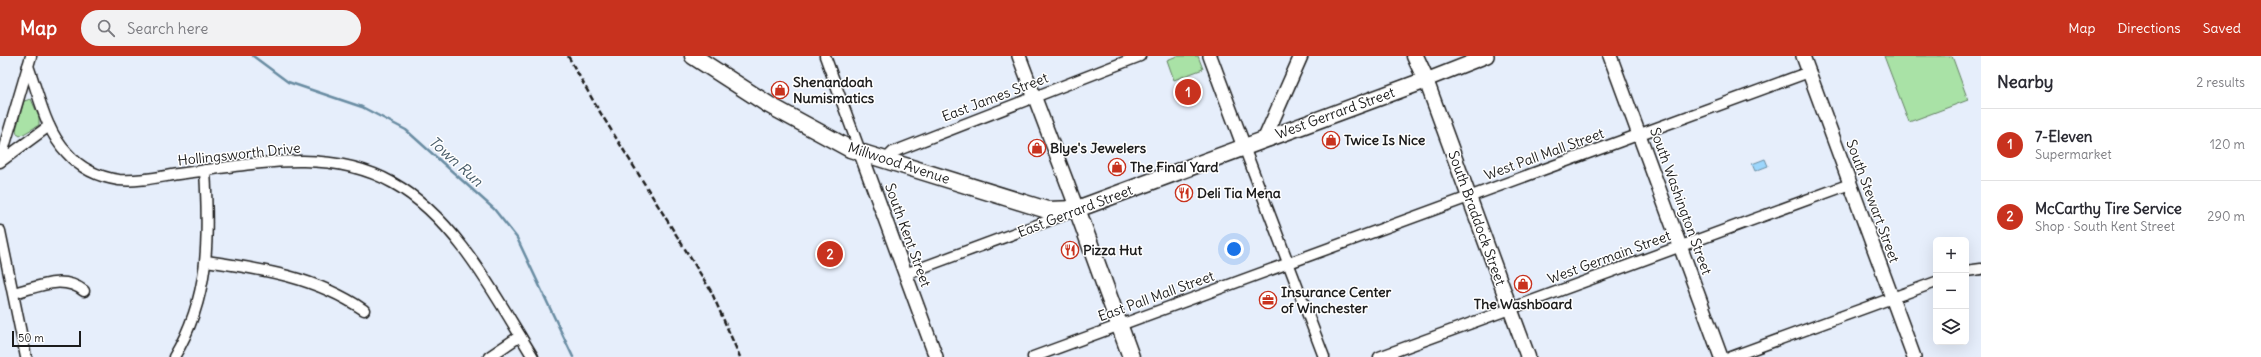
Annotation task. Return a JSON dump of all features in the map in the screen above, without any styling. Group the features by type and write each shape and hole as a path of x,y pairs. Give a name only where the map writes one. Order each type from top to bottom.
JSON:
{"main road":[{"name":"Millwood Avenue","path":"693,56 782,112 850,149 1047,210 1077,209"},
{"name":"South Braddock Street","path":"1415,56 1426,80 1528,357"},
{"name":"South Braddock Street","path":"1426,56 1426,80"},
{"name":"West Gerrard Street","path":"1244,147 1426,80"},
{"name":"East Gerrard Street","path":"1077,209 1244,147"},
{"path":"1077,209 1131,357"}],"street":[{"name":"South Kent Street","path":"825,56 936,357"},
{"path":"1019,56 1077,209"},
{"name":"East James Street","path":"886,159 893,152 1140,56"},
{"path":"1210,56 1324,357"},
{"path":"1264,140 1301,56"},
{"path":"1426,80 1487,56"},
{"name":"South Washington Street","path":"1610,56 1721,357"},
{"name":"South Stewart Street","path":"1803,56 1914,357"},
{"path":"0,161 30,61"},
{"name":"Hollingsworth Drive","path":"30,61 49,126 66,152 76,162 96,175 131,180 276,162 326,162 358,168 394,183 427,207 456,238 533,357"},
{"name":"West Pall Mall Street","path":"1288,262 1809,72"},
{"path":"0,161 49,126"},
{"path":"174,357 193,322 203,282 206,261 207,210 205,170"},
{"name":"West Germain Street","path":"1379,357 1850,184"},
{"name":"East Gerrard Street","path":"905,274 1064,216 1077,209"},
{"path":"0,231 26,357"},
{"path":"206,261 305,280 346,298 364,310"},
{"name":"East Pall Mall Street","path":"1033,357 1288,262"},
{"path":"1969,271 1981,269"},
{"path":"14,293 62,281 76,285 84,291"},
{"path":"1731,357 1933,283"},
{"path":"489,357 520,336"}],"green space":[{"path":"1177,56 1198,56 1203,69 1174,80 1167,60"},
{"path":"1884,56 1952,56 1968,100 1909,122"},
{"path":"31,99 39,117 39,125 20,136 17,134 16,130 24,101"}],"water":[{"path":"1765,159 1768,166 1755,171 1752,164"}],"waterway":[{"name":"Town Run","path":"253,56 288,82 362,107 406,130 494,209 517,238 573,357"}],"railway":[{"path":"568,56 595,104 711,291 740,357"}],"place":[{"name":"Shenandoah Numismatics","path":"780,90"},
{"name":"7-Eleven","path":"1188,92"},
{"name":"Twice Is Nice","path":"1331,140"},
{"name":"Blye's Jewelers","path":"1037,148"},
{"name":"The Final Yard","path":"1117,167"},
{"name":"Deli Tia Mena","path":"1184,193"},
{"name":"Pizza Hut","path":"1070,250"},
{"name":"McCarthy Tire Service","path":"830,254"},
{"name":"The Washboard","path":"1523,284"},
{"name":"Insurance Center of Winchester","path":"1268,300"}]}
